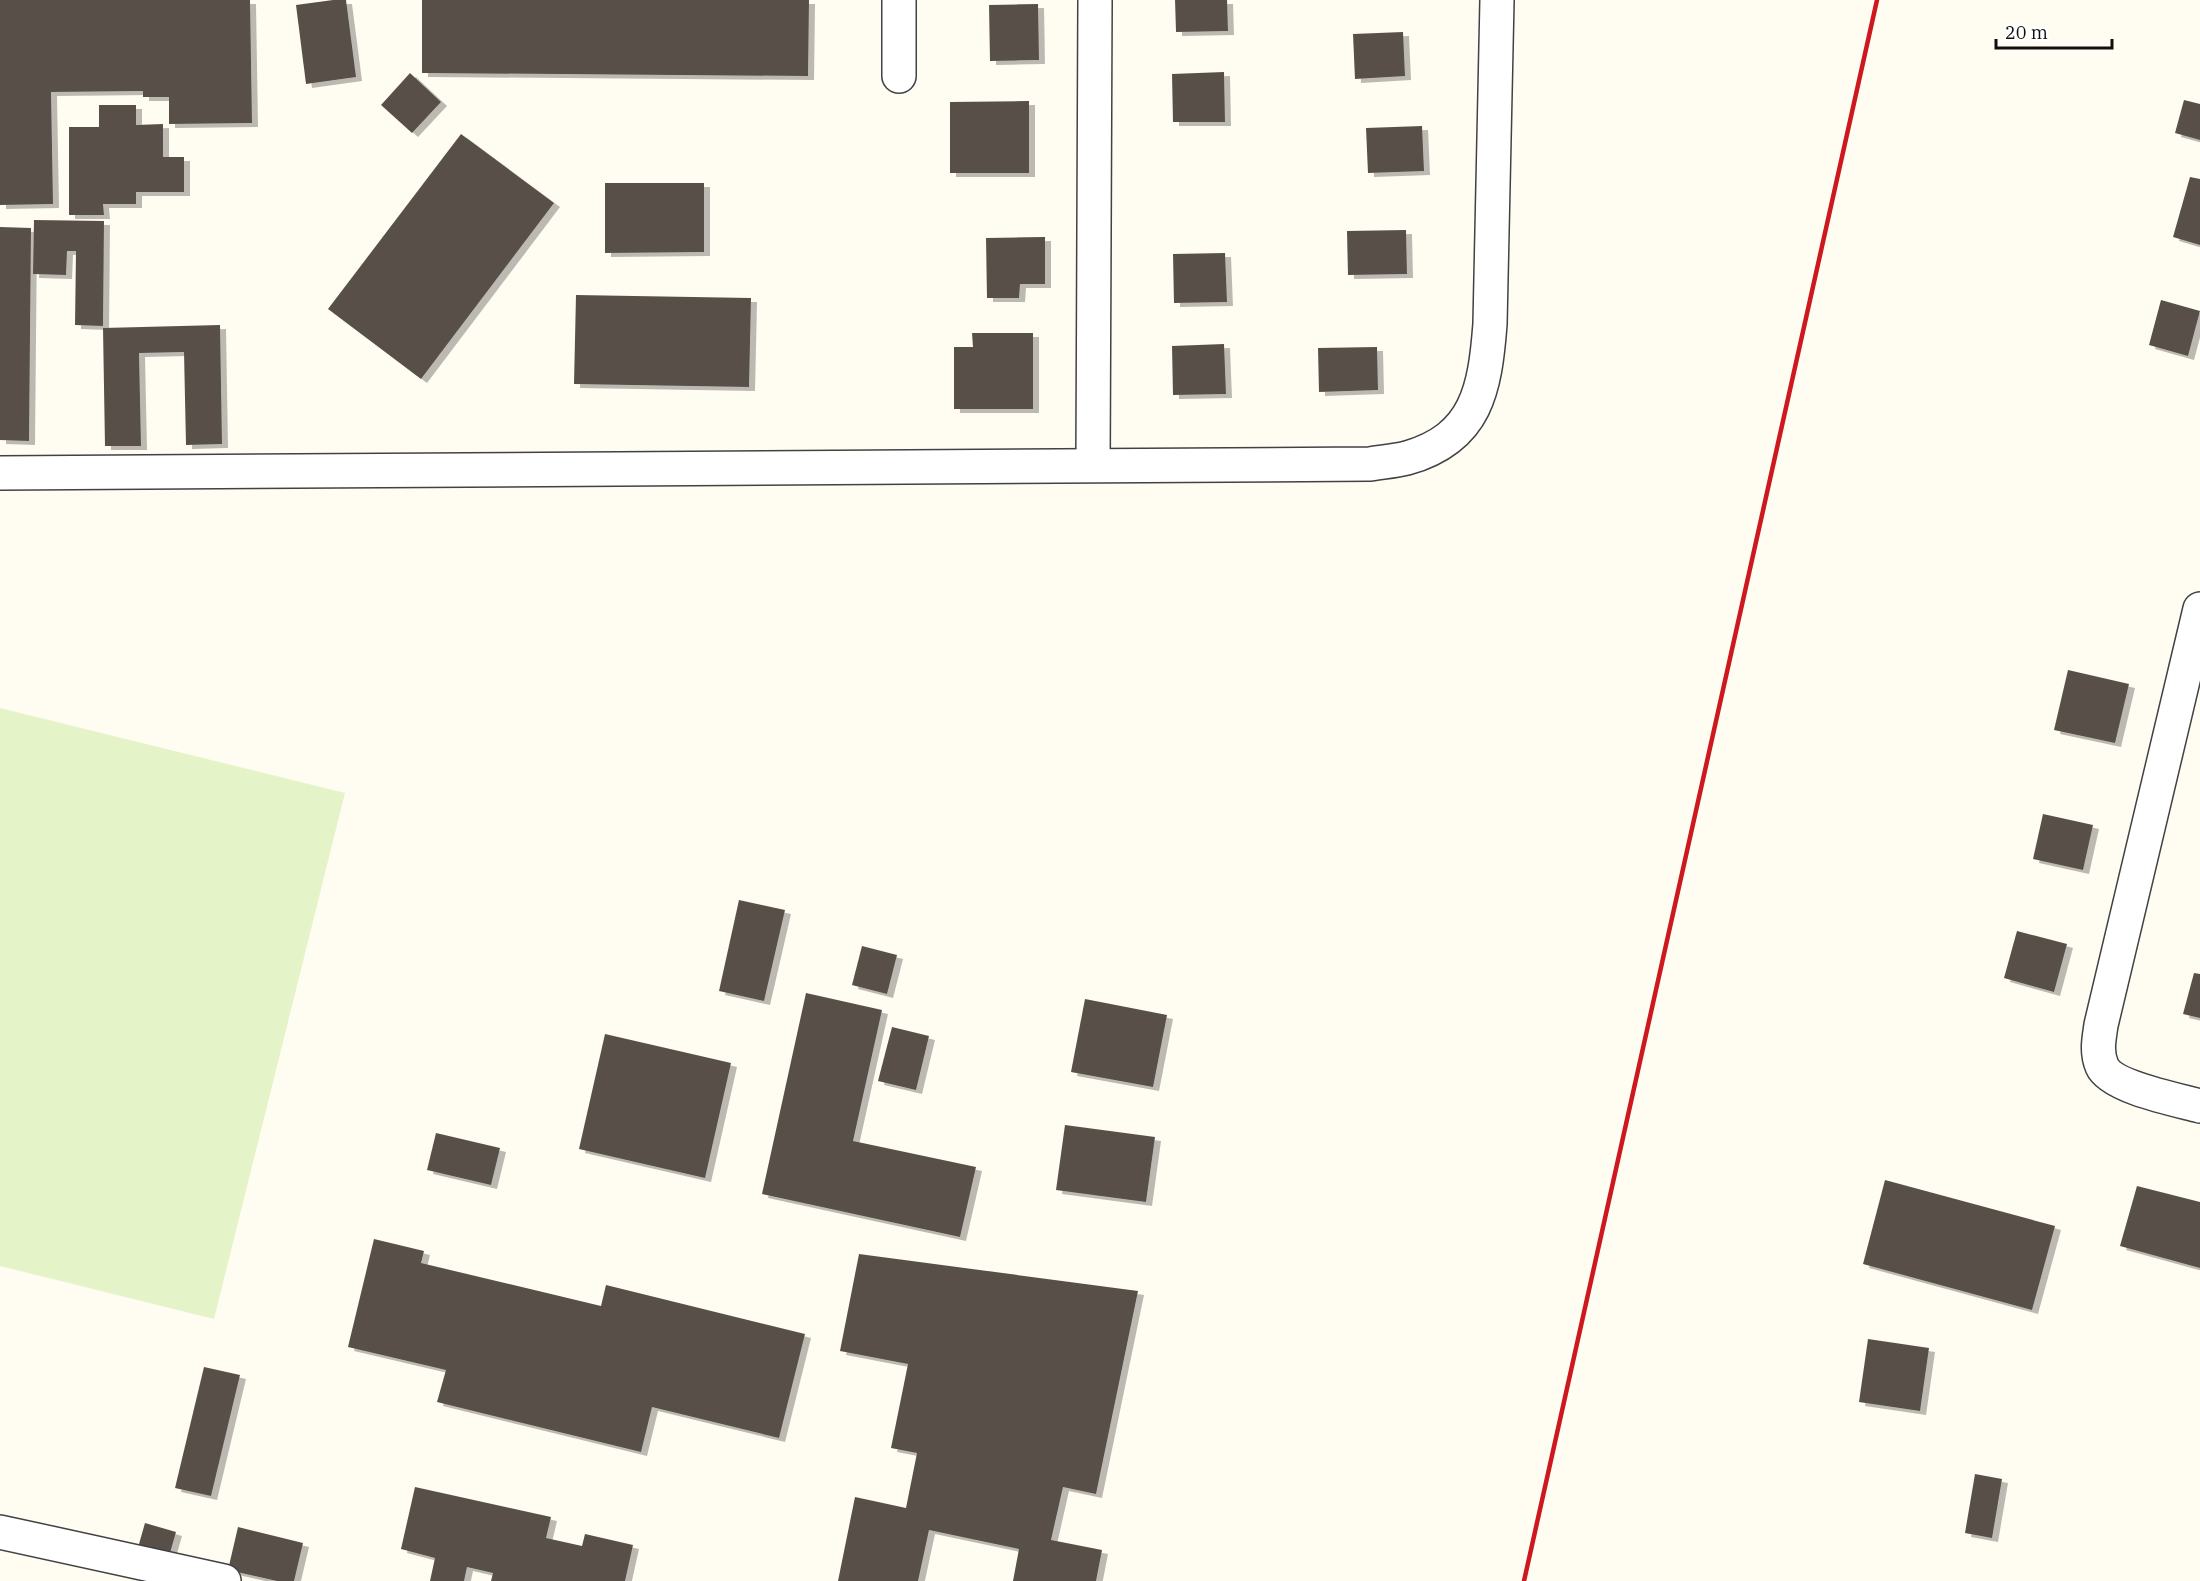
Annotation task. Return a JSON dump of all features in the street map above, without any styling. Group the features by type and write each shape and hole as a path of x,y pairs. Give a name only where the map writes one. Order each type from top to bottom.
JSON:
{"street":[{"path":"899,0 899,76"},
{"path":"1093,464 1095,0"},
{"path":"0,473 1093,464 1370,464 1406,458 1439,445 1461,427 1479,397 1487,362 1490,324 1497,0"},
{"path":"2200,609 2101,1025 2098,1046 2103,1069 2120,1082 2200,1106"},
{"path":"0,1532 224,1581"}],"green space":[{"path":"0,708 345,793 214,1319 0,1266"}],"building":[{"path":"0,0 250,0 252,123 169,124 169,97 143,97 143,91 51,92 53,204 0,205"},
{"path":"346,0 356,77 306,84 296,5"},
{"path":"422,0 809,0 808,76 422,73"},
{"path":"1175,0 1227,0 1228,31 1176,32"},
{"path":"1038,4 1039,60 990,61 989,5"},
{"path":"1403,32 1405,76 1355,79 1353,34"},
{"path":"1224,72 1225,122 1173,122 1172,74"},
{"path":"410,73 441,102 412,133 381,105"},
{"path":"2184,100 2200,104 2200,140 2175,133"},
{"path":"1029,101 1029,173 950,173 950,102"},
{"path":"99,105 136,105 136,125 163,124 163,157 184,157 184,192 136,192 136,204 103,204 104,215 69,215 69,127 99,127"},
{"path":"1422,126 1424,171 1368,173 1366,128"},
{"path":"461,134 554,203 421,379 328,309"},
{"path":"2190,177 2200,179 2200,245 2173,237"},
{"path":"605,183 704,183 704,252 605,253"},
{"path":"34,220 104,221 103,326 75,325 76,251 67,251 66,275 33,274"},
{"path":"0,227 31,228 29,441 0,440"},
{"path":"1406,230 1407,274 1348,275 1347,231"},
{"path":"1045,237 1045,284 1020,284 1019,298 987,298 986,238"},
{"path":"1225,253 1227,302 1174,303 1173,254"},
{"path":"576,295 751,298 749,387 574,384"},
{"path":"2161,300 2200,311 2188,356 2149,345"},
{"path":"220,325 222,444 186,445 184,352 139,353 141,446 105,446 103,328"},
{"path":"972,333 1033,333 1033,409 954,409 954,347 973,347"},
{"path":"1224,344 1226,394 1173,395 1172,346"},
{"path":"1377,347 1378,390 1319,392 1318,348"},
{"path":"2068,670 2129,684 2115,743 2054,730"},
{"path":"2043,814 2093,825 2083,870 2033,859"},
{"path":"739,900 785,910 764,1001 719,991"},
{"path":"2017,931 2067,944 2054,992 2004,978"},
{"path":"862,946 897,955 887,994 852,985"},
{"path":"2194,973 2200,974 2200,1018 2183,1014"},
{"path":"806,993 882,1010 853,1141 976,1167 960,1237 762,1194"},
{"path":"1085,999 1167,1015 1153,1087 1071,1072"},
{"path":"892,1027 929,1036 916,1090 878,1081"},
{"path":"605,1034 731,1063 705,1178 579,1149"},
{"path":"1065,1125 1155,1137 1146,1202 1056,1190"},
{"path":"436,1133 500,1148 491,1185 427,1170"},
{"path":"1885,1180 2055,1226 2032,1310 1863,1264"},
{"path":"2137,1186 2200,1202 2200,1268 2120,1246"},
{"path":"374,1239 424,1251 421,1263 601,1306 606,1285 805,1334 779,1438 652,1407 641,1452 437,1402 446,1370 348,1347"},
{"path":"859,1254 1138,1291 1096,1494 1063,1487 1051,1540 1102,1550 1096,1581 1013,1581 1019,1549 929,1530 918,1581 838,1581 855,1497 906,1508 917,1453 891,1448 908,1364 840,1351"},
{"path":"1868,1339 1929,1348 1920,1411 1859,1402"},
{"path":"204,1367 240,1375 211,1496 175,1488"},
{"path":"1975,1474 2002,1479 1992,1538 1965,1533"},
{"path":"415,1487 551,1517 546,1538 582,1546 585,1534 633,1545 625,1581 491,1581 493,1573 467,1567 464,1581 430,1581 435,1558 401,1549"},
{"path":"145,1523 176,1532 168,1560 137,1551"},
{"path":"238,1527 303,1543 294,1581 277,1581 228,1570"}],"railway":[{"path":"1524,1581 1877,0"}]}
